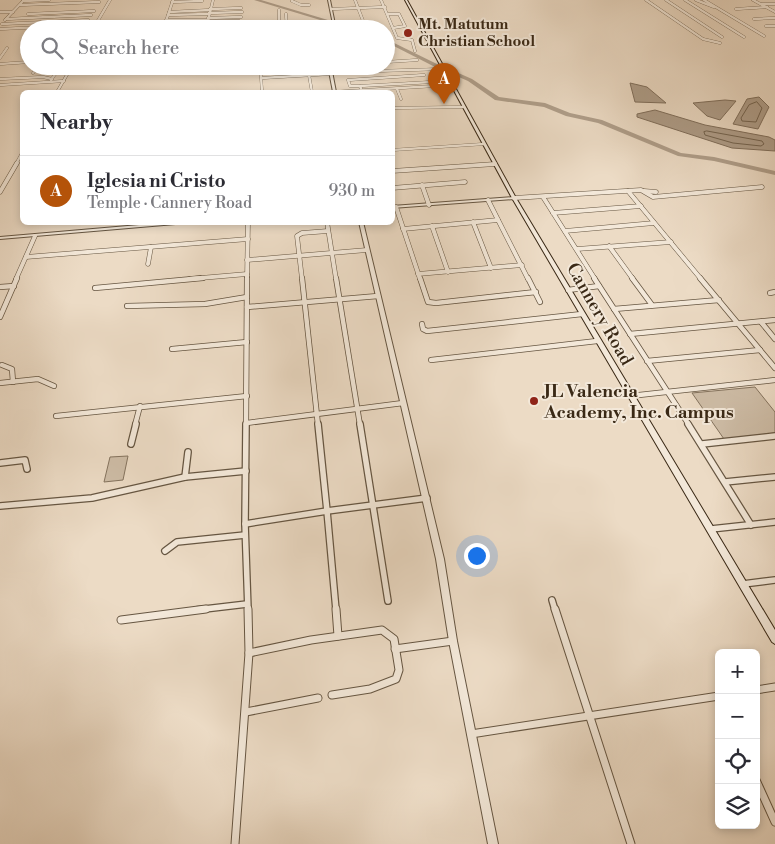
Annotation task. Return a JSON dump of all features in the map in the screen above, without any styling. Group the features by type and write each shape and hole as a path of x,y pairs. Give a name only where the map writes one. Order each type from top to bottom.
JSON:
{"main road":[{"name":"Cannery Road","path":"406,0 494,164 775,639"}],"street":[{"path":"0,26 23,0 49,0"},
{"path":"98,20 110,0"},
{"path":"208,19 213,0"},
{"path":"292,1 310,6 309,0"},
{"path":"329,0 333,20"},
{"path":"355,0 363,20"},
{"path":"381,0 390,20"},
{"path":"646,0 706,39 720,43"},
{"path":"666,0 723,38 706,39"},
{"path":"685,0 744,37"},
{"path":"696,0 706,6"},
{"path":"704,0 764,36"},
{"path":"753,0 775,12"},
{"path":"20,5 100,1"},
{"path":"88,20 100,1"},
{"path":"202,1 173,1 166,20 241,17"},
{"path":"761,4 775,4"},
{"path":"694,6 715,6"},
{"path":"331,9 384,7"},
{"path":"736,9 767,7"},
{"path":"168,15 241,8"},
{"path":"680,10 698,9"},
{"path":"169,10 242,12"},
{"path":"279,10 279,20"},
{"path":"28,14 94,11"},
{"path":"0,12 13,12"},
{"path":"286,14 286,20"},
{"path":"388,14 399,14 405,26 395,28"},
{"path":"6,19 91,16"},
{"path":"754,19 775,18"},
{"path":"0,26 20,25"},
{"path":"0,26 20,26"},
{"path":"766,26 775,26"},
{"path":"395,33 397,38 412,40 415,51"},
{"path":"0,58 7,48"},
{"path":"395,61 417,60"},
{"path":"0,64 20,63"},
{"path":"395,70 442,69"},
{"path":"51,80 55,75"},
{"path":"58,90 67,75"},
{"path":"262,75 262,90"},
{"path":"262,78 309,75 312,90"},
{"path":"331,75 334,90"},
{"path":"424,75 348,81 350,86 451,83"},
{"path":"0,79 43,77 51,80"},
{"path":"0,85 51,80 64,81"},
{"path":"380,90 451,83"},
{"path":"360,86 362,90"},
{"path":"397,89 401,99"},
{"path":"395,108 463,107"},
{"path":"395,150 484,144"},
{"path":"0,192 20,157"},
{"path":"395,171 494,164"},
{"path":"395,188 466,182"},
{"path":"422,185 429,205"},
{"path":"644,191 653,197 762,187"},
{"path":"395,207 628,191 652,190 656,192"},
{"path":"628,191 775,368"},
{"path":"543,197 665,391 702,444 751,525"},
{"path":"488,200 540,302"},
{"path":"553,213 641,206"},
{"path":"395,209 426,300 431,303 536,292"},
{"path":"403,229 498,220"},
{"path":"473,222 491,268"},
{"path":"565,231 654,224"},
{"path":"0,238 162,225"},
{"path":"235,844 249,653 245,534 248,225"},
{"path":"327,225 388,601"},
{"path":"362,225 440,559 453,641 493,844"},
{"path":"432,226 448,272"},
{"path":"328,231 297,235 338,636"},
{"path":"0,317 35,236"},
{"path":"26,257 248,239"},
{"path":"577,249 671,242"},
{"path":"610,246 652,305"},
{"path":"148,264 151,247"},
{"path":"247,260 367,250"},
{"path":"418,274 522,265"},
{"path":"95,288 247,274"},
{"path":"0,287 14,286"},
{"path":"568,290 598,286"},
{"path":"127,306 205,304 247,296"},
{"path":"247,307 378,296"},
{"path":"614,309 719,300"},
{"path":"422,324 423,329 427,331 582,314"},
{"path":"630,334 739,325 775,320"},
{"path":"760,322 775,339"},
{"path":"430,360 597,341"},
{"path":"172,349 247,342"},
{"path":"647,361 760,350"},
{"path":"2,365 12,369 13,382"},
{"path":"0,383 38,379 54,386"},
{"path":"630,396 775,380"},
{"path":"56,416 247,396"},
{"path":"247,423 403,403"},
{"path":"131,444 140,406"},
{"path":"702,444 775,436"},
{"path":"185,478 188,452"},
{"path":"0,463 25,460 27,469"},
{"path":"0,506 92,498 185,478 246,471"},
{"path":"725,482 775,477"},
{"path":"245,524 426,498"},
{"path":"711,530 775,522"},
{"path":"165,551 177,542 245,534"},
{"path":"743,584 775,580"},
{"path":"552,600 591,715 631,844"},
{"path":"121,620 247,604"},
{"path":"249,653 338,636 382,630 391,635 399,675 393,684 332,695"},
{"path":"395,649 453,641"},
{"path":"760,689 775,687"},
{"path":"471,734 715,697"},
{"path":"246,712 318,698"},
{"path":"758,784 775,822"}],"shaded area":[{"path":"755,387 775,412 775,433 724,439 692,393"},
{"path":"128,456 123,480 104,482 110,457"}],"water":[{"path":"630,83 647,87 666,103 635,102"},
{"path":"759,97 769,107 758,129 733,124 747,99"},
{"path":"725,100 736,101 720,120 707,116 693,103"},
{"path":"655,110 705,125 769,137 775,140 775,151 732,148 637,117 637,114"}],"waterway":[{"path":"256,0 325,20"},
{"path":"395,45 439,67"},
{"path":"447,70 470,80 497,99 545,105 568,115 600,121 680,155 714,159 775,173"}],"place":[{"name":"Mt. Matutum Christian School","path":"408,33"},
{"name":"Iglesia ni Cristo","path":"444,104"},
{"name":"JL Valencia Academy, Inc. Campus","path":"534,401"}]}
